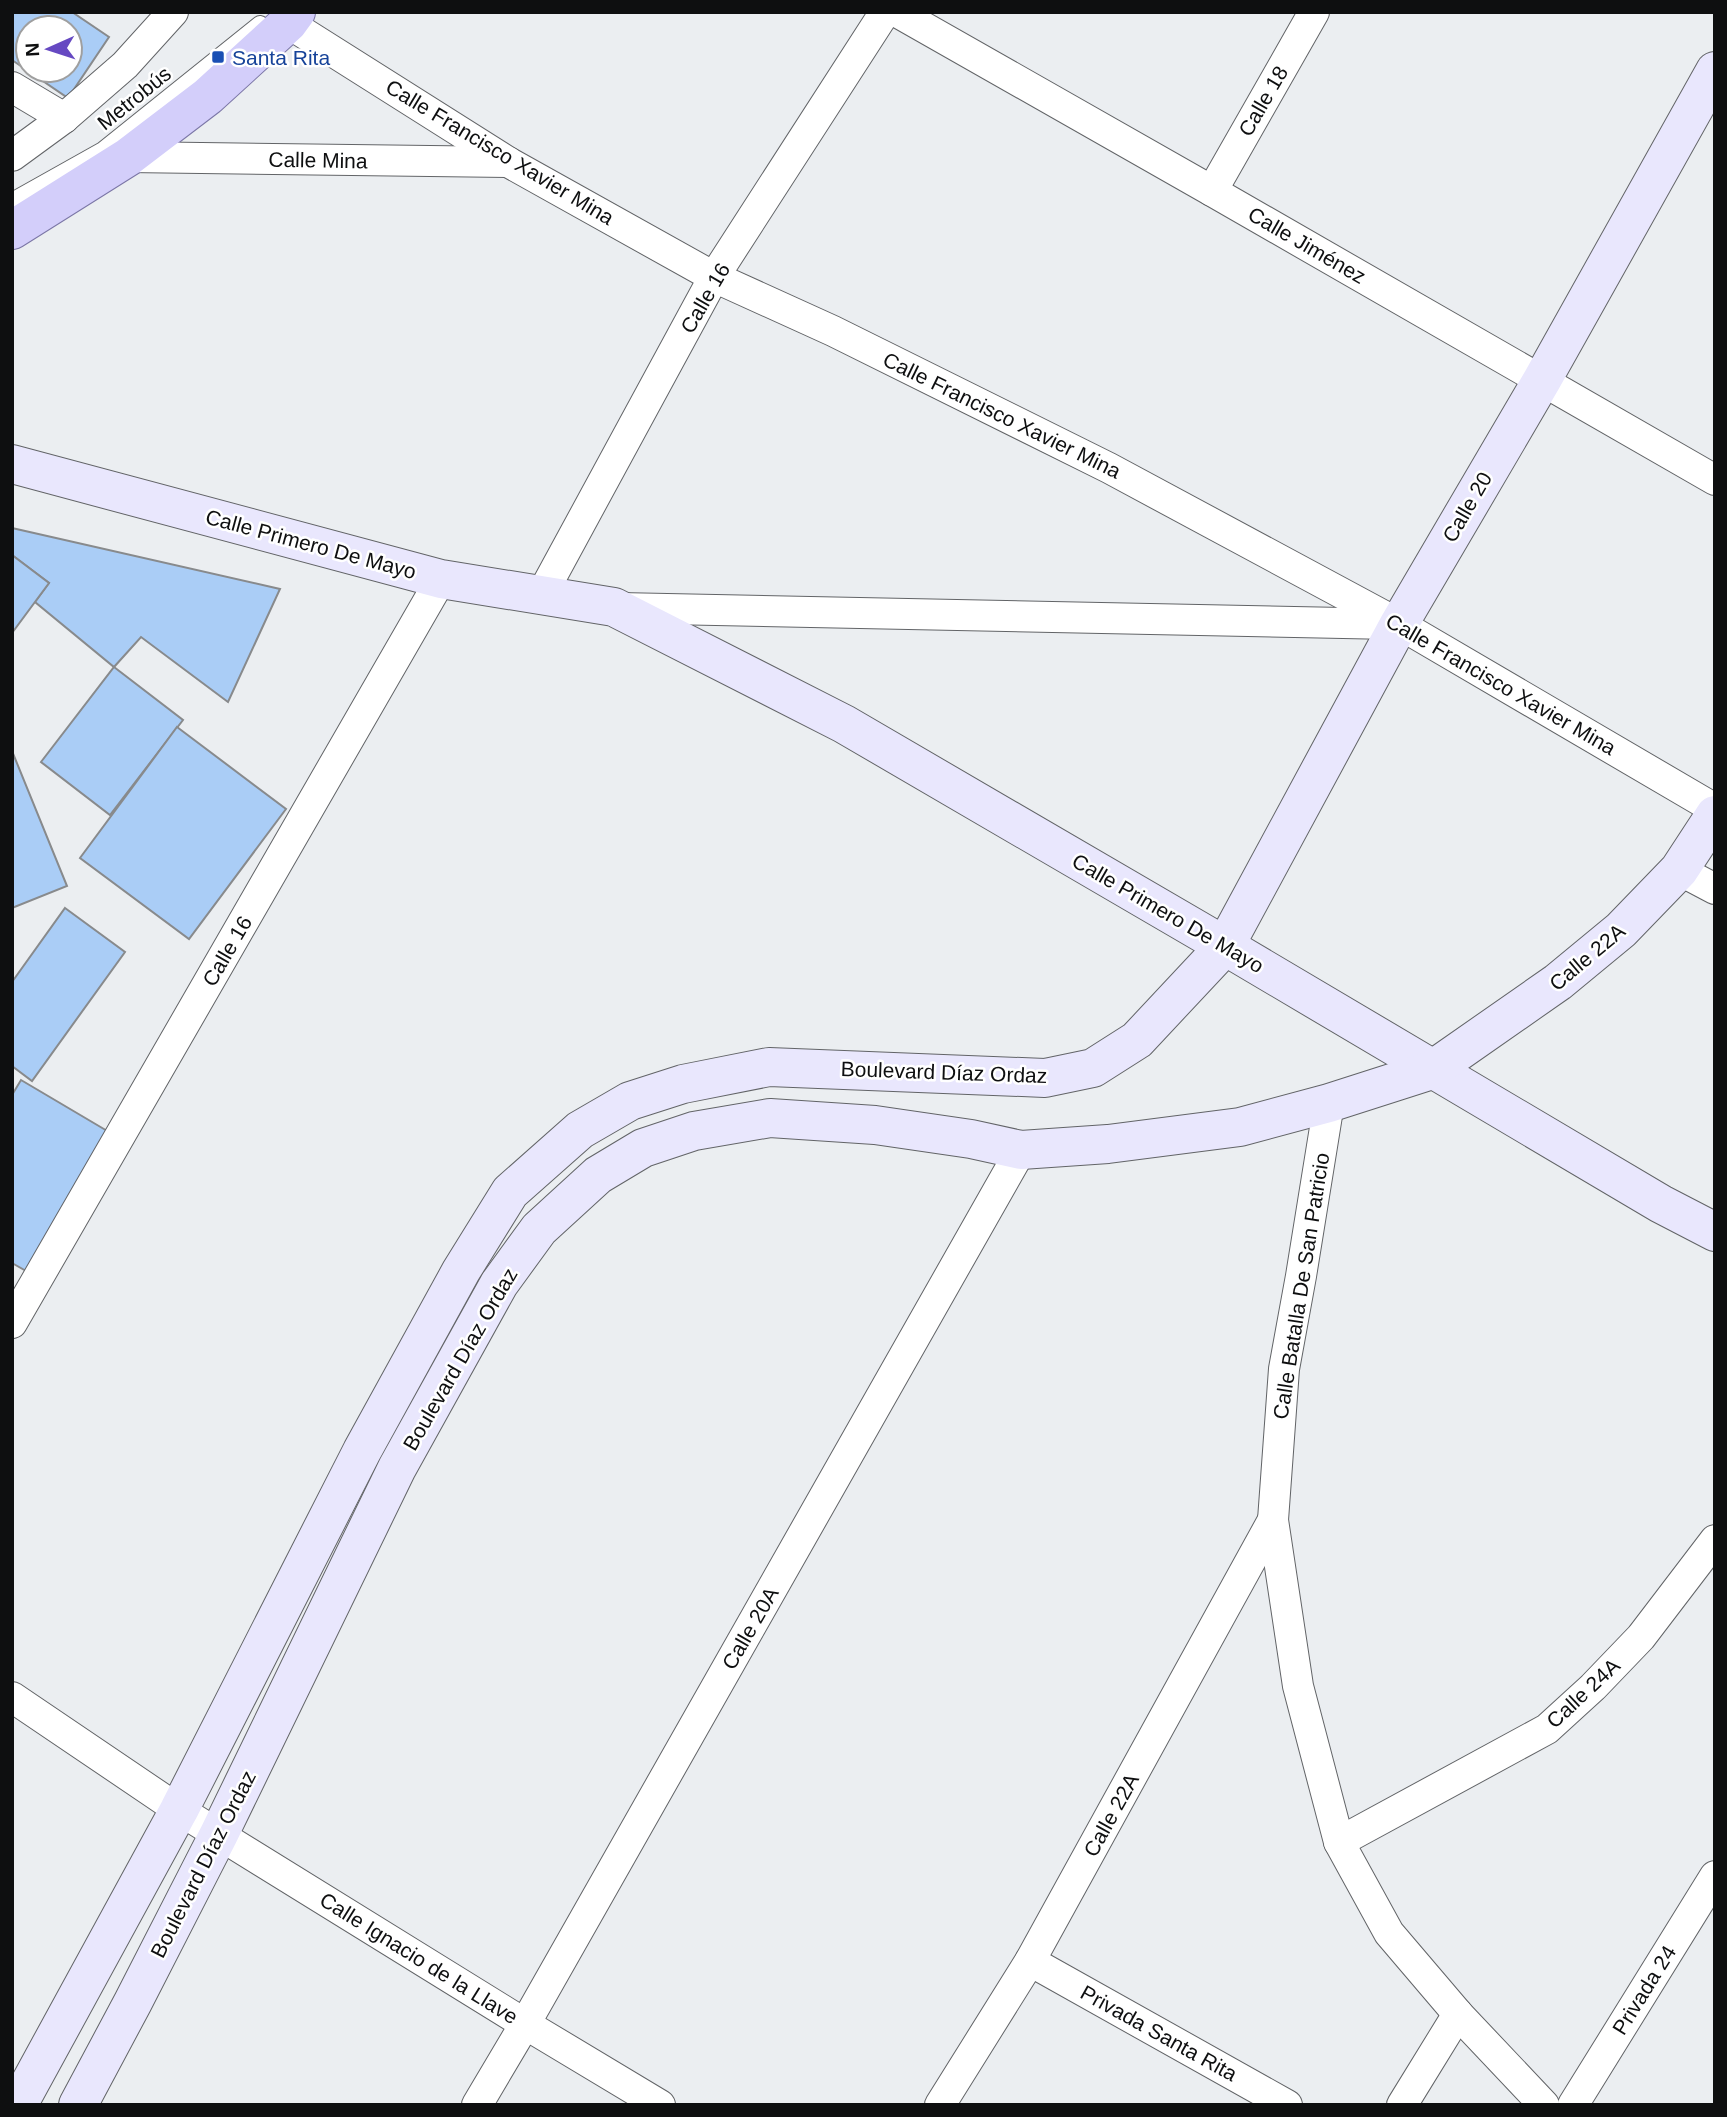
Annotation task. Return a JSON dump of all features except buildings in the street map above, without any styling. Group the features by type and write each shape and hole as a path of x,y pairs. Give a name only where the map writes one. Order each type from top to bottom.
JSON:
{"main road":[{"path":"12,230 128,157 208,96 285,16"},
{"name":"Calle 20","path":"1225,946 1399,624 1542,380 1715,71"},
{"name":"Calle Primero De Mayo","path":"12,464 441,579 614,607 844,724 1661,1205 1715,1232"},
{"name":"Calle 22A","path":"1432,1070 1558,982 1621,930 1679,870 1715,815"},
{"name":"Boulevard Díaz Ordaz","path":"18,2096 179,1810 362,1451 461,1271 510,1192 580,1129 630,1101 682,1084 769,1067 1045,1078 1093,1068 1137,1040 1225,946"},
{"name":"Boulevard Díaz Ordaz","path":"78,2105 219,1834 397,1468 499,1284 539,1229 598,1175 643,1147 694,1131 770,1118 875,1125 971,1139 1021,1150 1108,1144 1240,1127 1329,1103 1432,1070"}],"street":[{"path":"12,156 64,118 125,65 173,12"},
{"name":"Calle 16","path":"542,594 715,277 885,12"},
{"name":"Calle Jiménez","path":"897,12 1715,481"},
{"name":"Calle 18","path":"1212,191 1314,12"},
{"name":"Calle Francisco Xavier Mina","path":"285,16 508,162 715,277 833,331 1109,468 1399,624 1715,809"},
{"path":"12,87 64,118"},
{"name":"Calle Mina","path":"128,157 508,162"},
{"name":"Calle 16","path":"12,1324 441,579"},
{"name":"Calle Primero De Mayo","path":"614,607 1399,624"},
{"path":"1679,870 1715,889"},
{"name":"Calle Batalla De San Patricio","path":"1329,1103 1284,1369 1273,1520 1298,1686 1339,1842 1388,1933 1458,2014 1544,2105"},
{"name":"Calle 20A","path":"477,2105 1021,1150"},
{"name":"Calle 22A","path":"940,2105 1030,1961 1273,1520"},
{"name":"Calle 24A","path":"1339,1842 1547,1728 1593,1687 1641,1637 1715,1540"},
{"name":"Calle Ignacio de la Llave","path":"12,1697 179,1810 660,2105"},
{"name":"Privada 24","path":"1573,2105 1715,1876"},
{"name":"Privada Santa Rita","path":"1030,1961 1287,2105"},
{"path":"1402,2105 1458,2014"}],"lane":[{"name":"Metrobús","path":"12,201 103,150 268,17 285,16"}],"place":[{"name":"Santa Rita","path":"218,57"}]}
